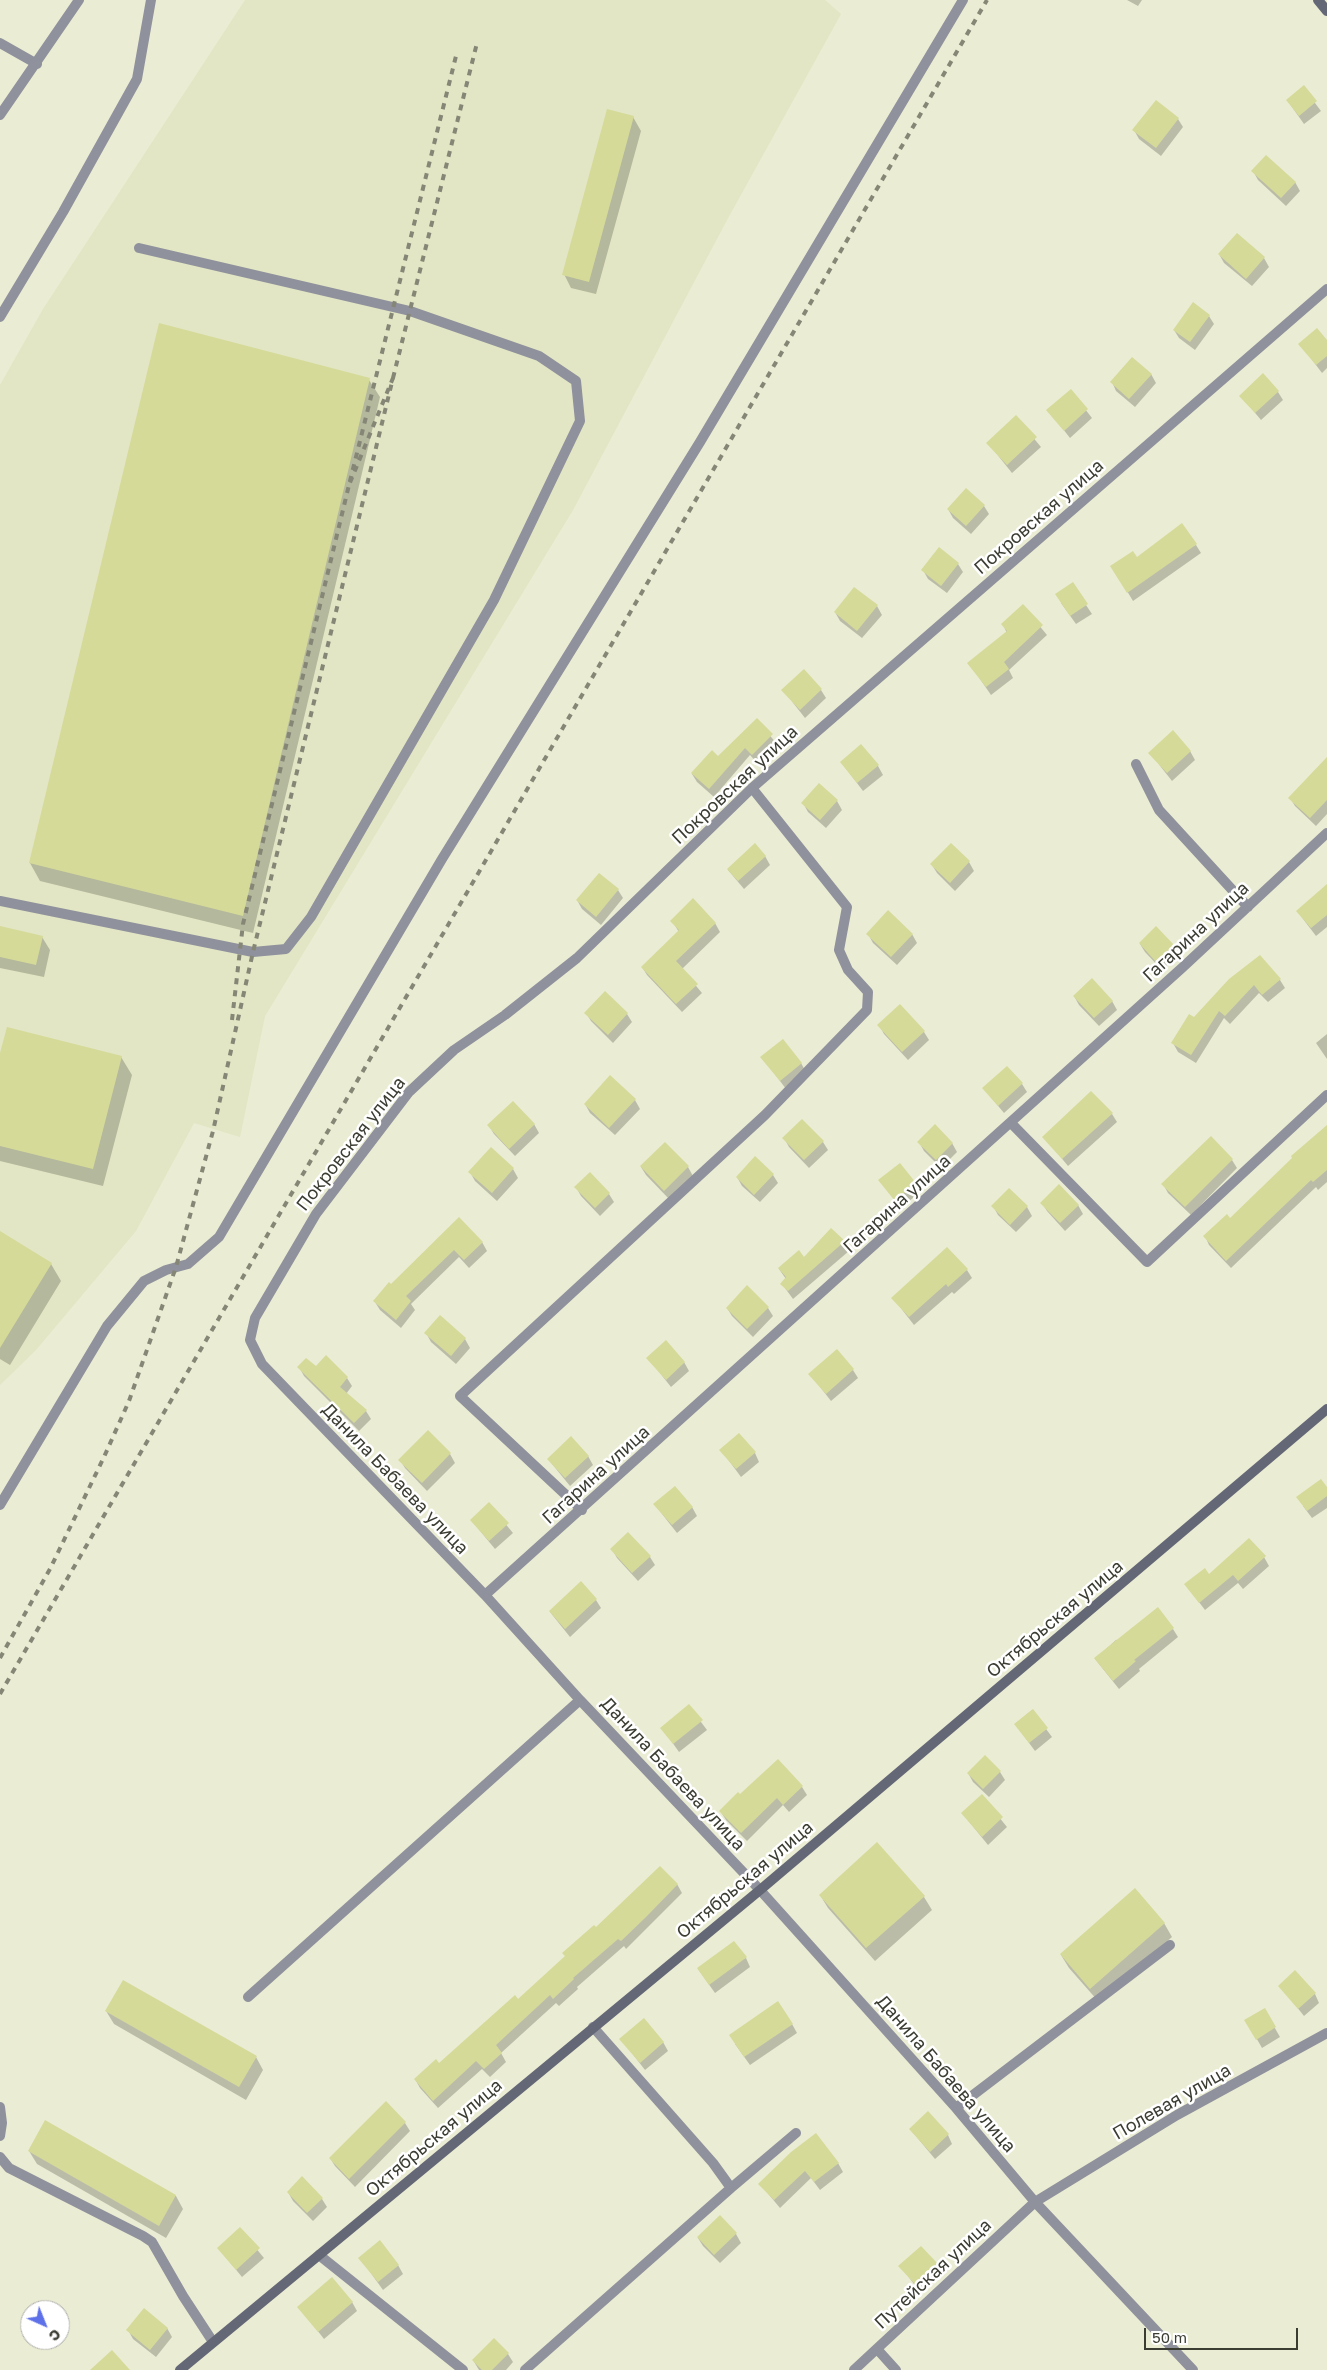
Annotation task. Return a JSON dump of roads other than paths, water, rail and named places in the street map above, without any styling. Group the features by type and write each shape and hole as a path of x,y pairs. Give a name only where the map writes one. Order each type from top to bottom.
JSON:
{"street":[{"path":"0,115 37,64 79,0"},
{"path":"0,317 63,212 137,79 151,0"},
{"path":"0,1505 107,1326 144,1281 166,1270 188,1264 219,1237 442,859 700,442 963,0"},
{"path":"1318,0 1327,11"},
{"path":"0,43 37,64"},
{"path":"0,901 253,952 286,949 311,916 494,600 580,421 576,381 539,356 410,311 139,248"},
{"name":"Покровская улица","path":"262,1364 250,1340 255,1318 316,1214 409,1092 454,1050 505,1015 576,958 752,788 1327,289"},
{"path":"1136,764 1159,810 1248,907"},
{"path":"582,1510 460,1396 765,1115 867,1010 868,992 848,970 839,950 847,907 752,788"},
{"name":"Гагарина улица","path":"485,1595 582,1510 1011,1123 1327,833"},
{"path":"1011,1123 1146,1262 1327,1095"},
{"name":"Данила Бабаева улица","path":"262,1364 485,1595 580,1700 760,1890 956,2108 1035,2202 1193,2370"},
{"name":"Октябрьская улица","path":"180,2370 760,1890 1327,1410"},
{"path":"248,1997 580,1700"},
{"path":"956,2108 1170,1945"},
{"path":"593,2027 713,2163 731,2188"},
{"name":"Полевая улица","path":"1035,2202 1178,2115 1327,2033"},
{"path":"0,2106 2,2123 0,2136"},
{"path":"525,2370 796,2133"},
{"path":"0,2157 9,2168 152,2242 183,2296 214,2342"},
{"name":"Путейская улица","path":"854,2370 1035,2202"},
{"path":"319,2254 463,2370"},
{"path":"877,2349 896,2370"}],"railway":[{"path":"0,1694 987,0"},
{"path":"393,378 477,43"},
{"path":"0,1658 50,1569 104,1457 129,1401 176,1267 213,1131 253,952 393,378 349,485 456,56"},
{"path":"232,1020 243,924 349,485"}]}
